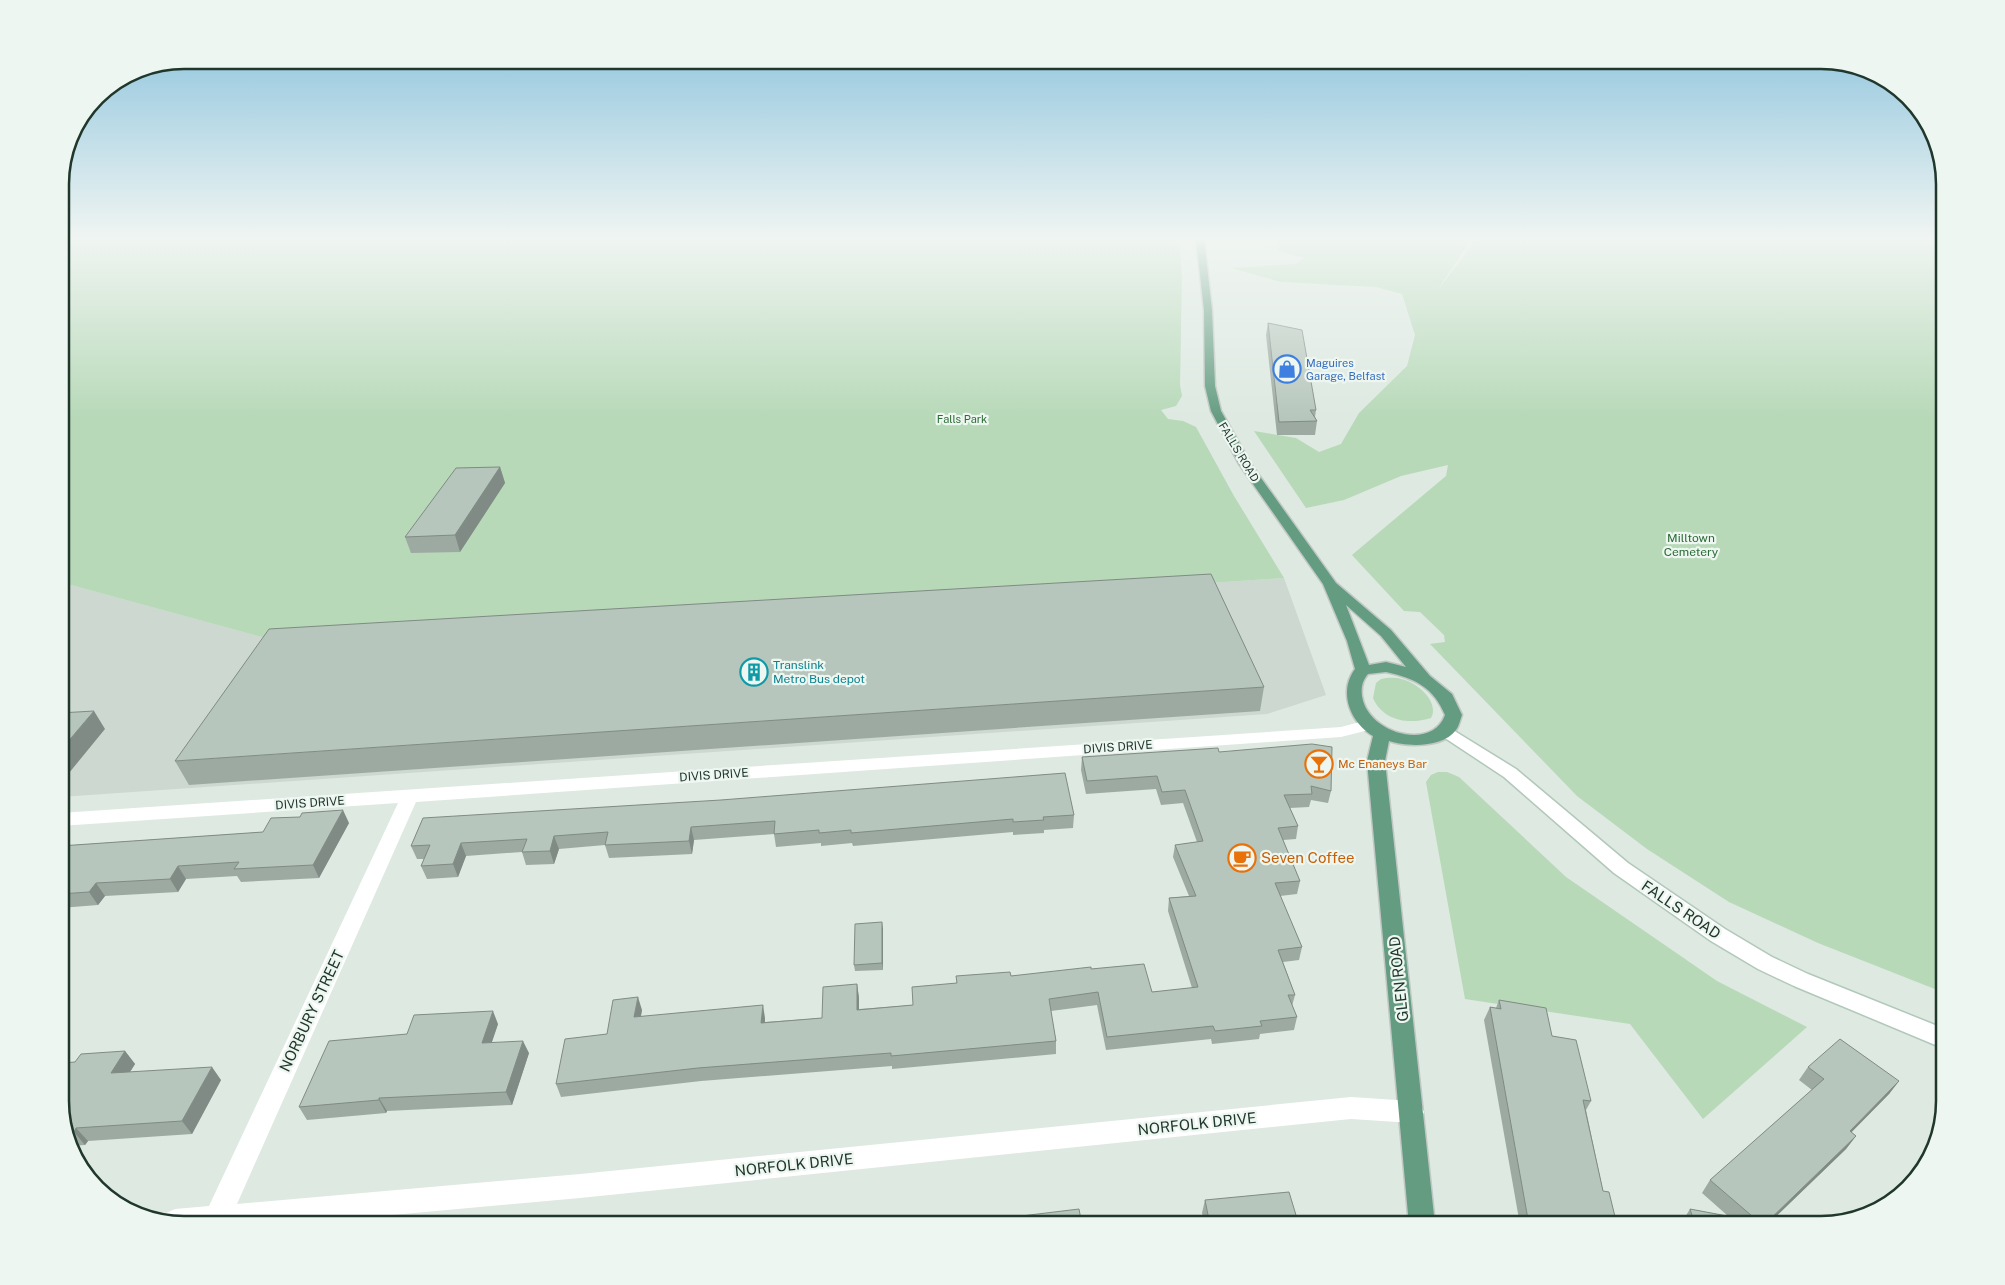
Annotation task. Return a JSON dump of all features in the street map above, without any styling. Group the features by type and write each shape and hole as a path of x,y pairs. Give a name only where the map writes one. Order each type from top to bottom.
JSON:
{"main road":[{"name":"FALLS ROAD","path":"1207,299 1210,386 1216,411 1245,464 1330,584 1354,641 1363,670"},
{"name":"FALLS ROAD","path":"1330,584 1379,627 1422,678"},
{"path":"1386,667 1422,678 1440,691 1452,710 1452,725 1448,732 1422,739 1403,739 1374,730 1358,716 1353,687 1356,677 1363,670 1386,667"},
{"name":"GLEN ROAD","path":"1374,730 1421,1216"}],"street":[{"name":"DIVIS DRIVE","path":"69,819 1374,730"},
{"name":"FALLS ROAD","path":"1448,732 1510,772 1574,830 1621,868 1718,936 1765,963 1801,980 1936,1035"},
{"name":"NORBURY STREET","path":"218,1216 410,796"},
{"name":"NORFOLK DRIVE","path":"276,1216 1352,1108 1412,1112"}],"shaded area":[{"name":"Translink Metro Bus depot","path":"1284,578 1326,695 1267,714 69,796 69,584 269,639 316,644"}],"green space":[{"name":"Falls Park","path":"69,299 1182,299 1180,385 1182,396 1176,406 1161,410 1168,419 1183,421 1196,427 1234,496 1284,578 316,644 269,639 69,584"},
{"name":"Milltown Cemetery","path":"1404,299 1936,299 1936,989 1818,943 1729,902 1647,849 1577,796 1430,644 1445,642 1444,635 1420,612 1404,611 1352,555 1446,476 1448,465 1401,476 1344,500 1306,508 1254,431 1296,438 1319,452 1341,444 1359,413 1407,366 1415,335"},
{"path":"1399,678 1420,688 1430,699 1433,712 1431,718 1406,721 1383,712 1373,698 1376,683 1381,679"},
{"path":"1438,772 1447,772 1459,777 1566,877 1717,981 1807,1027 1703,1119 1630,1024 1465,999 1426,782 1431,775"}],"building":[{"path":"1268,323 1302,330 1316,410 1310,410 1317,421 1279,422"},
{"path":"500,467 455,535 405,537 456,468"},
{"name":"Translink Metro Bus depot","path":"1211,574 1264,687 175,761 269,629"},
{"path":"94,711 69,740 69,712"},
{"path":"1312,744 1332,747 1331,791 1311,786 1312,794 1284,795 1298,826 1278,828 1300,881 1275,883 1302,947 1278,950 1295,995 1288,995 1297,1017 1260,1021 1262,1026 1215,1031 1213,1026 1107,1037 1098,992 1049,999 1056,1041 891,1056 891,1053 698,1068 556,1084 565,1039 607,1034 613,1000 638,997 634,1017 763,1005 761,1023 822,1018 823,987 857,984 857,1010 913,1005 912,987 957,983 956,976 1010,972 1011,976 1091,967 1091,969 1144,964 1152,992 1198,987 1169,898 1196,896 1175,845 1203,841 1185,790 1162,792 1157,776 1087,781 1082,757 1218,748 1219,752"},
{"path":"1065,773 1074,815 1043,817 1044,820 1013,822 1013,819 851,833 851,830 819,833 819,830 774,834 775,821 691,827 689,841 605,845 608,832 554,836 550,851 522,852 527,839 461,843 453,864 421,866 430,845 411,846 423,818 721,800"},
{"path":"343,810 313,865 234,869 239,862 178,866 170,879 96,883 89,892 69,893 69,845 263,832 271,818 300,817 302,813"},
{"path":"882,922 882,963 854,965 855,924"},
{"path":"1499,1000 1546,1008 1552,1036 1576,1040 1591,1101 1583,1100 1603,1191 1609,1192 1615,1216 1527,1216 1490,1007 1501,1009"},
{"path":"493,1011 482,1043 523,1041 506,1092 379,1098 379,1100 299,1107 329,1041 407,1034 414,1015"},
{"path":"1840,1039 1899,1081 1850,1131 1856,1136 1773,1216 1752,1216 1710,1180 1824,1079 1808,1067"},
{"path":"125,1051 111,1073 212,1067 182,1121 76,1128 73,1132 69,1109 69,1062 75,1062 81,1054"},
{"path":"1289,1192 1296,1216 1208,1216 1205,1200"},
{"path":"1079,1209 1080,1216 1021,1216"},
{"path":"1690,1209 1727,1216 1692,1216"}],"place":[{"name":"Maguires Garage, Belfast","path":"1287,369"},
{"name":"Translink Metro Bus depot","path":"754,672"},
{"name":"Mc Enaneys Bar","path":"1319,764"},
{"name":"Seven Coffee","path":"1242,858"}]}
